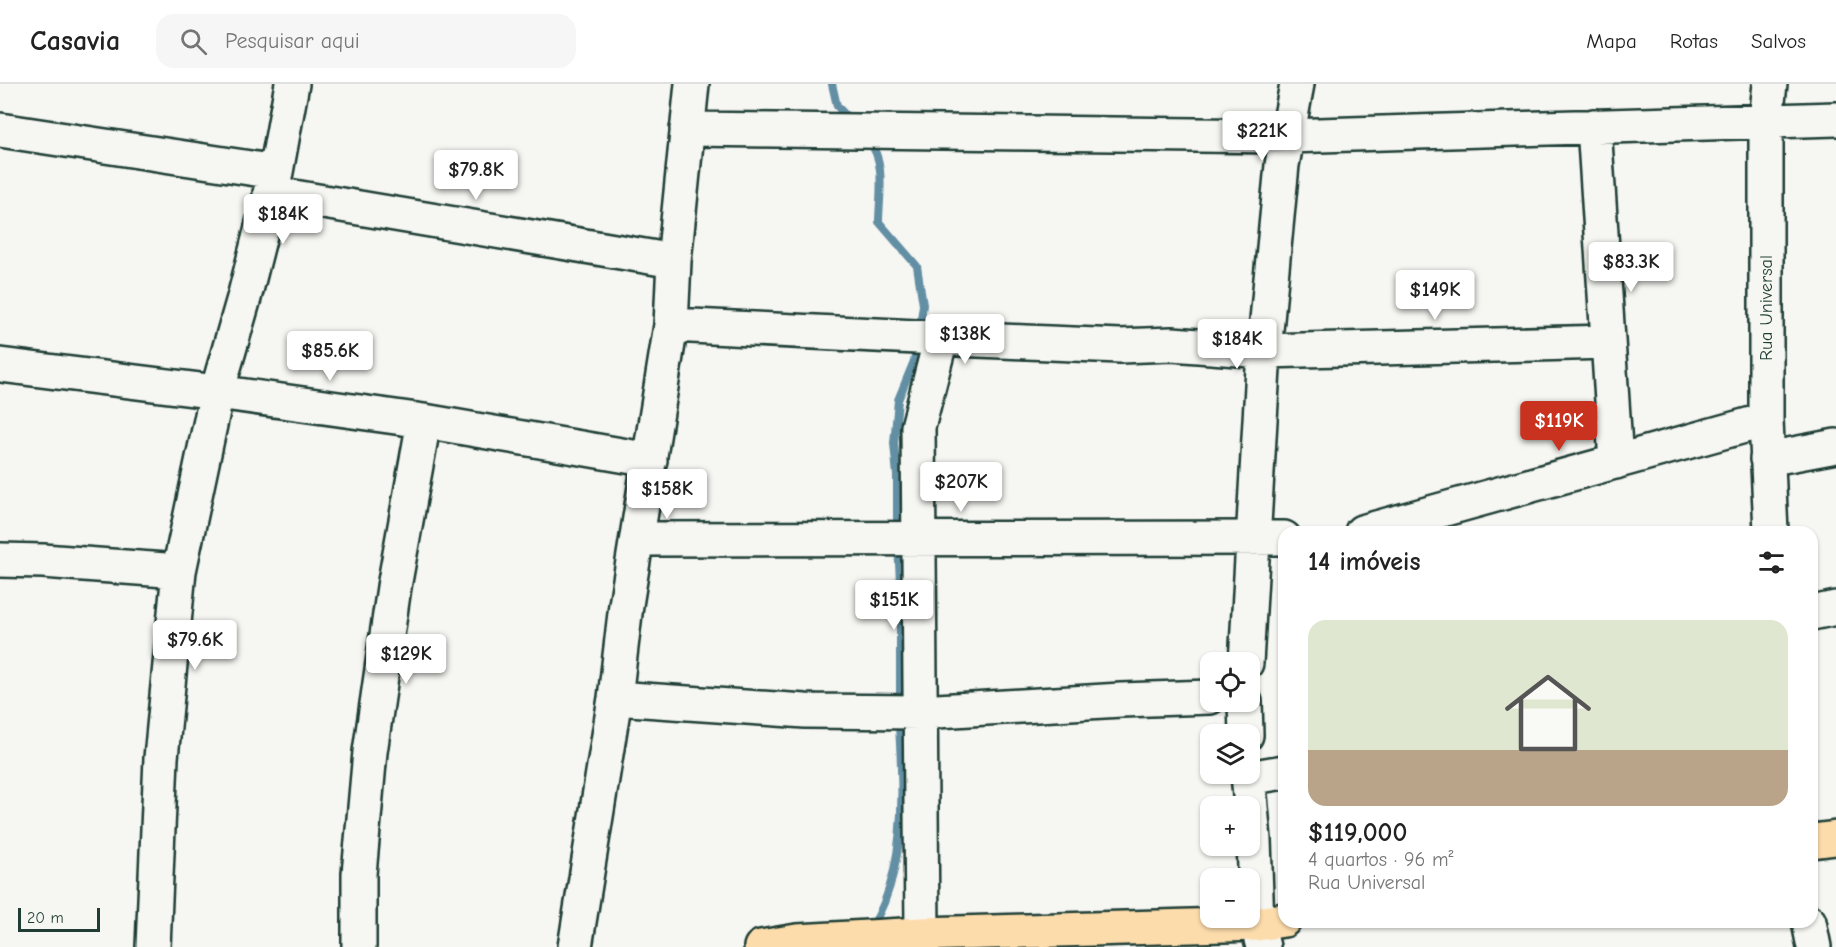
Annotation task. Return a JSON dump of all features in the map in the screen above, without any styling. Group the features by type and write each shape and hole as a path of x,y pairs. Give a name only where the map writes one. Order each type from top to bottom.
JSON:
{"main road":[{"path":"1818,840 1836,838"},
{"path":"761,947 821,940 909,935 1268,930"}],"street":[{"path":"153,947 161,758 178,571 217,392 244,298 273,182 292,84"},
{"path":"575,947 671,325 674,261 692,84"},
{"path":"1248,652 1268,538 1264,351 1282,165 1297,84"},
{"name":"Rua Universal","path":"1770,84 1766,120 1766,420 1771,526"},
{"path":"687,129 1287,136 1836,119"},
{"path":"1594,126 1616,462"},
{"path":"0,130 674,261"},
{"path":"671,325 1120,345 1172,344 1264,351 1608,342"},
{"path":"909,935 920,712 918,428 941,338"},
{"path":"0,365 424,421 650,460"},
{"path":"1384,526 1766,420"},
{"path":"359,947 359,874 370,752 394,587 424,421"},
{"path":"1767,459 1836,446"},
{"path":"638,539 1268,538"},
{"path":"0,560 178,571"},
{"path":"1818,612 1836,608"},
{"path":"615,698 805,711 920,712 1200,697"},
{"path":"1260,775 1278,773"},
{"path":"1249,784 1254,840 1268,930"},
{"path":"1810,928 1814,947"}],"waterway":[{"path":"832,84 837,106 852,122"},
{"path":"868,141 878,158 880,169 879,222 917,266 923,305 919,332"},
{"path":"897,532 897,476 894,443 898,400 914,361 917,344"},
{"path":"898,545 900,706"},
{"path":"871,928 888,892 900,831 899,719"}]}
